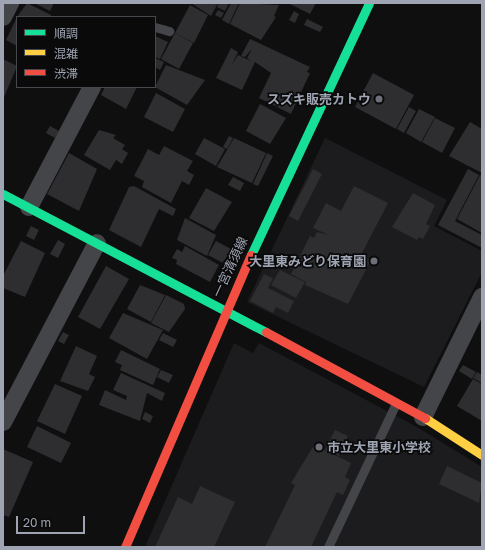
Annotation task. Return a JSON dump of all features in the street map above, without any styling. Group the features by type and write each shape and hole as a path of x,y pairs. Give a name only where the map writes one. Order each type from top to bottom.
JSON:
{"main road":[{"name":"一宮清須線","path":"125,547 225,309 369,3"},
{"path":"3,194 225,309 423,417 482,455"}],"street":[{"path":"3,17 10,3"},
{"path":"29,207 91,88"},
{"path":"3,422 97,243"},
{"path":"423,417 482,297"}],"lane":[{"path":"156,27 169,31"},
{"path":"328,547 396,403"}],"shaded area":[{"name":"大里東みどり保育園","path":"325,138 447,200 434,226 482,251 482,272 424,387 247,302"},
{"name":"市立大里東小学校","path":"234,343 253,353 259,343 417,427 482,467 482,547 145,547"}],"building":[{"path":"27,3 51,15 51,16 18,16"},
{"path":"34,3 54,3 50,11"},
{"path":"191,3 218,3 211,16"},
{"path":"219,3 229,3 225,11 217,7"},
{"path":"231,3 239,3 229,24 222,20"},
{"path":"240,3 279,5 274,16 276,17 261,40 230,24"},
{"path":"288,3 316,3 310,14"},
{"path":"190,5 208,15 194,43 175,33"},
{"path":"218,10 224,13 221,18 215,15"},
{"path":"294,11 299,14 295,23 289,20"},
{"path":"16,19 16,45 6,40"},
{"path":"307,19 323,27 320,32 304,25"},
{"path":"175,33 193,43 179,69 161,59"},
{"path":"156,36 168,42 160,59 156,57"},
{"path":"250,39 310,67 307,72 310,73 291,114 259,98 271,73 255,62 242,90 216,78 231,48 238,52 232,65 238,55 251,61 247,58 252,49 245,57 241,56"},
{"path":"156,58 164,62 160,70 156,68"},
{"path":"3,59 16,66 16,68 3,100"},
{"path":"166,65 205,80 187,105 156,88"},
{"path":"373,73 414,95 396,129 355,107"},
{"path":"104,88 136,88 126,109 101,95"},
{"path":"156,93 185,109 173,132 144,117"},
{"path":"260,104 286,118 270,144 246,131"},
{"path":"409,107 416,111 404,133 397,129"},
{"path":"419,109 435,117 421,142 406,133"},
{"path":"435,118 455,128 442,153 422,142"},
{"path":"470,122 482,129 482,173 449,156"},
{"path":"50,126 59,131 55,138 46,133"},
{"path":"99,130 116,135 113,138 125,145 122,149 128,153 122,164 116,160 110,170 84,155"},
{"path":"229,136 233,138 227,149 223,147"},
{"path":"204,138 225,149 216,166 195,154"},
{"path":"234,138 266,153 252,183 217,167"},
{"path":"164,146 193,161 187,171 194,175 189,185 182,181 171,203 142,187 144,181 134,176 148,149 159,155"},
{"path":"69,153 97,169 79,211 47,194"},
{"path":"267,153 273,156 258,186 253,184"},
{"path":"313,169 322,174 298,221 289,216"},
{"path":"468,169 479,175 455,221 482,235 482,248 438,225"},
{"path":"480,175 482,176 482,233 457,219"},
{"path":"233,177 244,183 240,191 228,185"},
{"path":"134,186 176,209 173,216 159,209 141,247 109,230 129,187"},
{"path":"354,186 388,203 361,255 371,260 348,304 305,285 306,282 291,274 310,236 314,238 317,232 329,235 313,228 326,203 341,211"},
{"path":"206,188 232,202 214,231 189,218"},
{"path":"413,193 435,205 426,224 430,226 423,239 419,237 417,240 392,227"},
{"path":"185,218 216,235 207,256 177,240"},
{"path":"31,226 39,230 34,240 26,236"},
{"path":"58,240 65,244 58,258 50,254"},
{"path":"21,241 45,253 25,297 3,288 3,276"},
{"path":"216,241 231,249 223,263 208,255"},
{"path":"185,246 219,265 210,282 176,264 177,260 172,258 177,249 182,252"},
{"path":"106,266 129,279 100,329 78,317"},
{"path":"280,270 305,282 296,298 271,285"},
{"path":"264,274 273,278 268,288 294,301 288,313 276,307 273,313 250,301"},
{"path":"140,285 165,295 151,322 127,309"},
{"path":"166,295 184,304 185,309 169,332 151,323"},
{"path":"123,313 163,330 147,359 109,338"},
{"path":"63,332 69,335 64,344 58,341"},
{"path":"163,333 177,340 173,347 159,340"},
{"path":"76,346 97,356 89,374 95,377 88,391 60,381"},
{"path":"121,350 160,369 153,385 120,370 122,365 115,362"},
{"path":"463,365 476,372 472,379 459,371"},
{"path":"161,370 173,375 169,383 157,377"},
{"path":"477,372 482,375 482,383 473,378"},
{"path":"121,373 165,393 162,401 147,393 140,421 99,405 105,390 126,400 127,396 113,390"},
{"path":"473,379 482,384 482,421 457,406"},
{"path":"55,384 82,396 65,434 37,421"},
{"path":"145,412 153,416 150,423 142,419"},
{"path":"37,426 71,443 61,463 27,447"},
{"path":"335,430 348,436 339,456 325,450"},
{"path":"420,439 430,445 424,455 414,449"},
{"path":"314,445 351,463 345,477 350,480 343,495 337,492 311,547 265,547 295,485 291,483"},
{"path":"3,449 33,462 9,517 3,515"},
{"path":"447,466 482,483 479,503 439,484"},
{"path":"200,486 235,502 214,547 155,547 178,497 192,504"}],"traffic: fast":[{"path":"251,255 369,3"},
{"path":"3,194 266,332"}],"traffic: slow":[{"path":"425,418 482,455"}],"traffic: jam":[{"path":"125,547 251,255"},
{"path":"266,332 425,418"}],"place":[{"name":"スズキ販売カトウ","path":"379,99"},
{"name":"大里東みどり保育園","path":"374,261"},
{"name":"市立大里東小学校","path":"319,447"}]}
